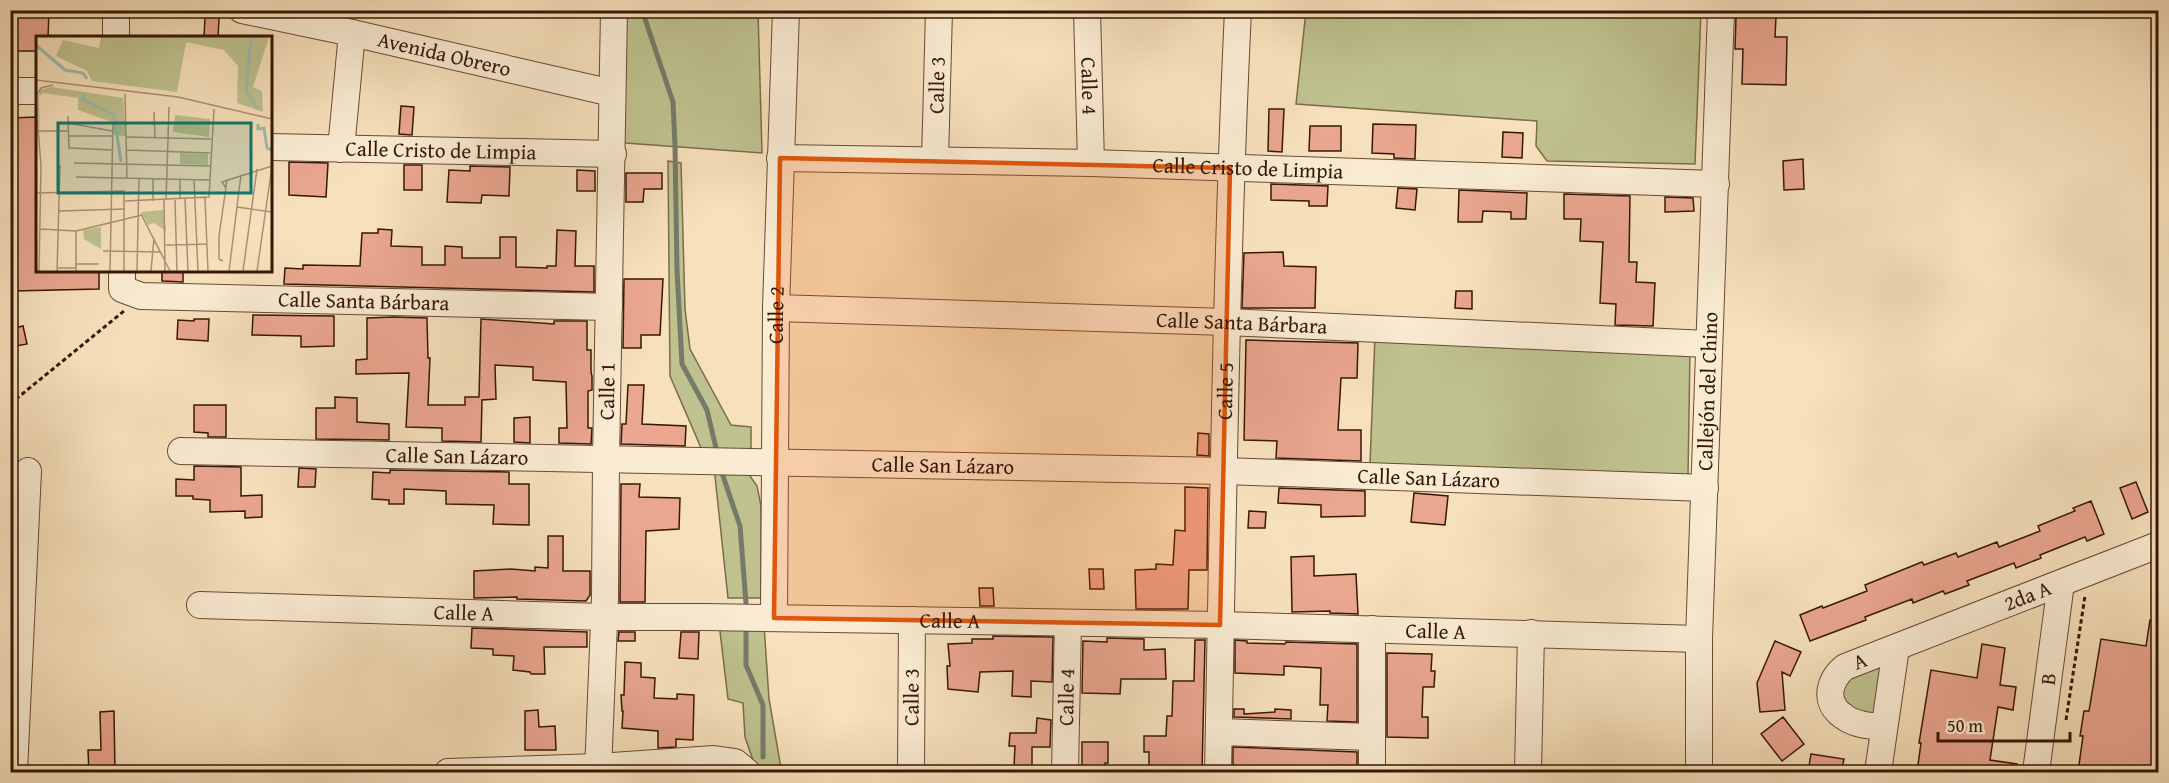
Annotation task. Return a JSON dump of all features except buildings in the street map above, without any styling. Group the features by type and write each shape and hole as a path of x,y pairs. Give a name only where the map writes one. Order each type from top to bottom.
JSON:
{"street":[{"path":"116,10 116,36"},
{"name":"Avenida Obrero","path":"242,10 612,93"},
{"name":"Calle 1","path":"598,770 604,617 614,10"},
{"name":"Calle 2","path":"774,618 776,308 786,10"},
{"name":"Calle 3","path":"935,160 939,10"},
{"name":"Calle 4","path":"1087,10 1091,163"},
{"name":"Calle 5","path":"1218,772 1230,168 1238,10"},
{"name":"Callejón del Chino","path":"1699,772 1699,639 1721,10"},
{"path":"341,149 352,33"},
{"path":"10,91 36,91"},
{"name":"Calle Cristo de Limpia","path":"272,147 613,154"},
{"name":"Calle Cristo de Limpia","path":"780,158 1091,163 1716,184"},
{"name":"Calle Santa Bárbara","path":"128,285 609,307"},
{"name":"Calle Santa Bárbara","path":"776,308 1226,322 1708,344"},
{"name":"Calle San Lázaro","path":"181,451 1225,471 1705,488"},
{"path":"14,772 28,471"},
{"name":"2da A","path":"1896,648 2158,545"},
{"name":"B","path":"2037,772 2061,583"},
{"name":"Calle A","path":"200,605 604,617 1220,625 1699,639"},
{"name":"Calle 3","path":"911,772 912,620"},
{"name":"Calle 4","path":"1065,772 1068,623"},
{"path":"1372,629 1372,772"},
{"path":"1528,772 1531,633"},
{"name":"A","path":"1878,772 1896,648 1845,667 1835,675 1830,684 1834,705 1842,716 1865,726 1884,727"},
{"path":"1219,732 1372,737"},
{"path":"448,772 598,770 714,759 735,762 746,771"}],"path":[{"path":"10,404 128,285"},
{"path":"2066,726 2088,573"}],"highlighted area":[{"path":"780,158 1230,168 1220,625 774,618"}],"green space":[{"path":"614,11 758,11 762,153 625,143 612,93"},
{"path":"1306,11 1701,11 1695,164 1547,161 1536,146 1537,121 1296,104"},
{"path":"668,161 681,163 685,309 690,349 731,425 751,427 751,453 702,450 670,376"},
{"path":"1375,336 1690,350 1688,476 1370,464"},
{"path":"714,467 742,470 757,486 761,506 761,598 728,598"},
{"path":"719,623 764,625 769,699 781,768 756,769 745,737 743,703 728,699"},
{"path":"1879,663 1884,671 1877,711 1868,716 1840,701 1846,679"}],"waterway":[{"path":"642,10 673,102 682,364 707,410 716,448"},
{"path":"723,476 740,526 746,603"},
{"path":"746,632 746,665 763,705 763,757"}]}
